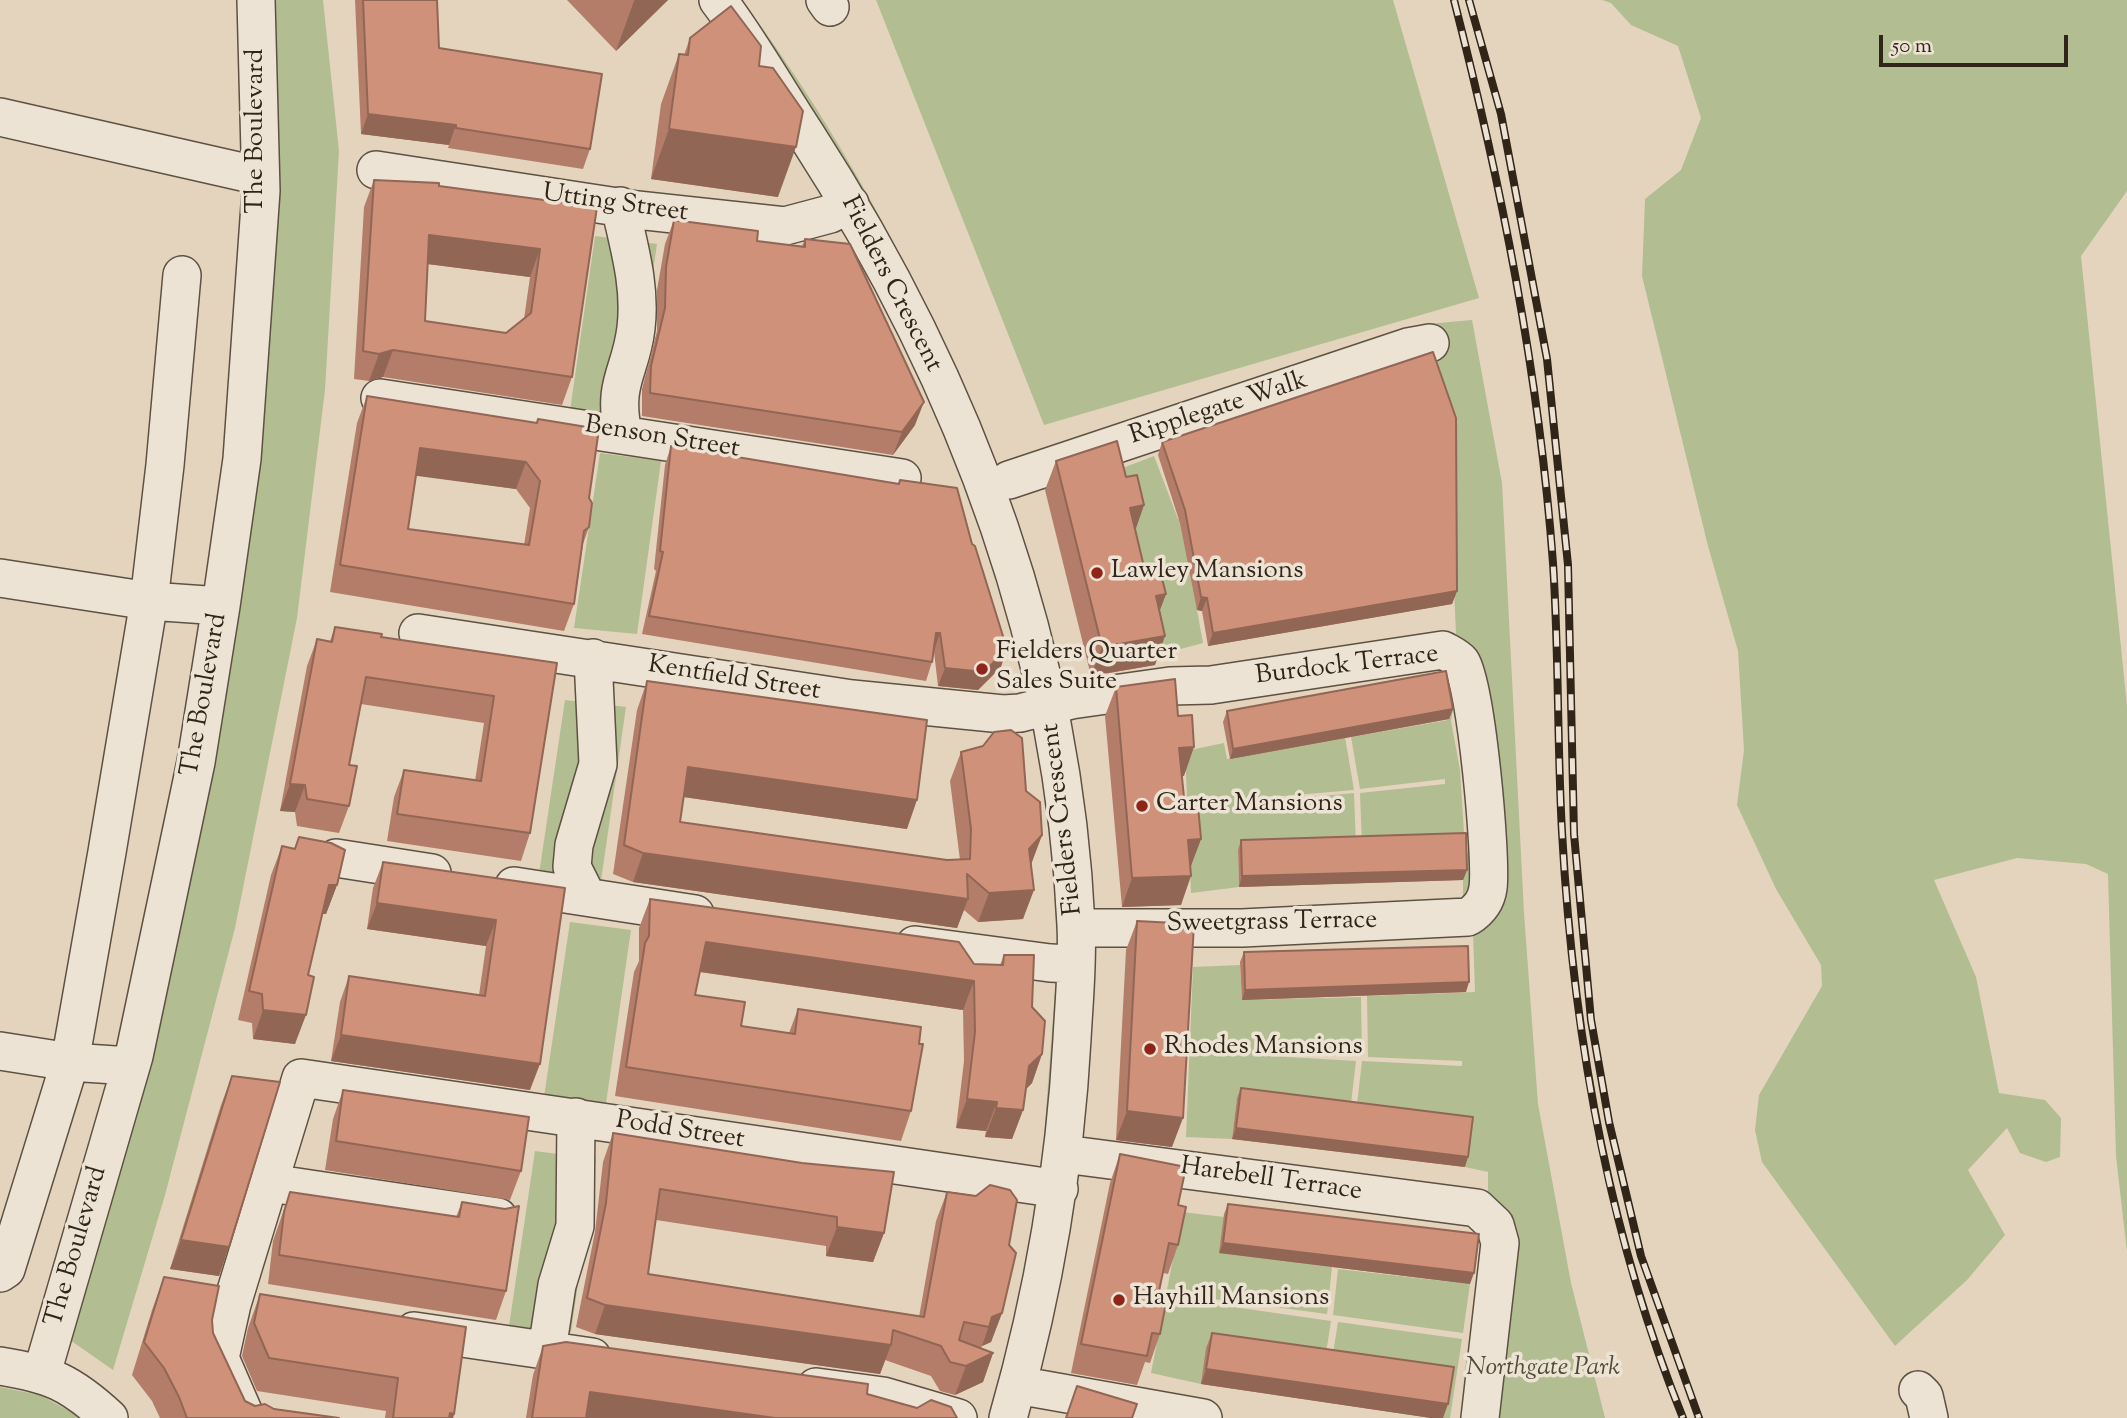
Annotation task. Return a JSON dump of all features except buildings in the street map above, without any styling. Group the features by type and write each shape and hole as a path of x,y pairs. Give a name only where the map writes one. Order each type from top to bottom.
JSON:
{"street":[{"name":"The Boulevard","path":"42,1373 130,1066 196,762 221,606 242,459 260,176 256,0"},
{"name":"Fielders Crescent","path":"729,4 850,204 892,279 983,480 1061,703 1070,844 1088,928 1063,964 1071,1166 1041,1290 1024,1397"},
{"path":"0,117 260,176"},
{"name":"Utting Street","path":"376,170 620,206 785,226 830,214 850,204"},
{"path":"620,206 639,288 636,331 620,384 618,411 623,433"},
{"path":"0,1273 6,1269 70,1062 149,601 165,465 182,275"},
{"name":"Ripplegate Walk","path":"1009,480 1408,347 1430,343"},
{"name":"Benson Street","path":"380,398 623,433 902,478"},
{"path":"0,578 149,601 221,606"},
{"name":"Kentfield Street","path":"418,633 852,699 976,713 1020,713 1061,703"},
{"name":"Burdock Terrace","path":"1061,703 1170,686 1210,685 1443,650 1461,662 1468,682 1479,746 1488,888 1479,910 1468,918"},
{"path":"587,897 572,867 574,845 598,764 593,658"},
{"path":"336,858 732,919"},
{"name":"Sweetgrass Terrace","path":"1088,928 1242,928 1468,918"},
{"path":"884,940 1063,964"},
{"path":"0,1051 70,1062 130,1066"},
{"name":"Podd Street","path":"270,1183 301,1078 576,1116 1071,1166"},
{"path":"547,1350 557,1285 575,1226 576,1116"},
{"name":"Harebell Terrace","path":"1071,1166 1477,1208 1495,1224 1500,1243 1480,1418"},
{"path":"246,1418 220,1358 245,1306 270,1183 498,1217"},
{"path":"383,1326 628,1361"},
{"path":"0,1366 42,1373 80,1391 110,1418"},
{"path":"789,1383 883,1396 958,1418"},
{"path":"1024,1397 1203,1418"}],"green space":[{"path":"275,0 323,0 339,151 325,390 297,618 235,928 165,1195 113,1370 70,1340 147,1075 278,165"},
{"path":"876,0 1393,0 1479,298 1044,425"},
{"path":"1602,0 2127,0 2127,191 2081,256 2127,706 2127,1252 2116,1156 2108,874 2086,864 2017,858 1934,880 1976,977 1999,1093 2045,1100 2061,1118 2060,1157 2046,1162 2020,1153 2007,1128 1968,1170 2005,1235 1967,1280 1895,1346 1762,1162 1755,1130 1759,1095 1822,986 1821,965 1776,889 1737,805 1744,750 1738,651 1708,546 1642,276 1645,199 1681,170 1701,118 1678,46 1631,25 1611,3"},
{"path":"752,14 840,147 916,287 907,290 746,19"},
{"path":"595,236 657,244 632,417 570,411"},
{"name":"Northgate Park","path":"1472,320 1502,483 1524,913 1538,1104 1571,1283 1605,1418 1487,1418 1488,1172 1465,1167 1469,1127 1356,1113 1362,1061 1462,1066 1462,1061 1368,1057 1367,996 1475,992 1473,932 1498,912 1456,634 1453,565 1197,610 1203,643 1162,654 1120,469 1154,456 1178,519 1428,365 1428,324"},
{"path":"600,453 661,461 637,634 574,628"},
{"path":"1439,666 1445,669 1455,698 1451,721 1460,770 1465,848 1474,865 1475,880 1463,903 1463,880 1362,846 1360,793 1445,784 1445,779 1360,789 1351,737 1448,720"},
{"path":"565,700 626,707 601,881 539,874"},
{"path":"1345,737 1354,790 1248,799 1248,803 1354,793 1356,846 1238,850 1239,887 1191,893 1185,751 1224,743 1227,759"},
{"path":"570,922 631,930 606,1103 544,1097"},
{"path":"1240,965 1242,1000 1361,997 1362,1056 1255,1052 1254,1055 1356,1061 1350,1112 1237,1099 1232,1139 1186,1137 1193,967"},
{"path":"1055,991 1060,991 1049,1152 1043,1151"},
{"path":"535,1151 596,1159 571,1332 509,1326"},
{"path":"1182,1212 1224,1217 1220,1253 1332,1267 1327,1314 1214,1299 1213,1304 1331,1321 1324,1366 1201,1384 1151,1373"},
{"path":"1338,1269 1470,1284 1463,1333 1333,1315"},
{"path":"1338,1322 1462,1339 1450,1418 1443,1418 1331,1366"},
{"path":"0,1387 40,1395 82,1418 0,1418"}],"railway":[{"path":"1454,0 1516,279 1547,492 1553,563 1560,798 1567,907 1585,1056 1614,1203 1656,1347 1683,1418"},
{"path":"1469,0 1501,114 1547,359 1568,565 1574,834 1591,1020 1609,1122 1641,1256 1699,1418"}],"place":[{"name":"Lawley Mansions","path":"1097,573"},
{"name":"Fielders Quarter Sales Suite","path":"982,669"},
{"name":"Carter Mansions","path":"1142,806"},
{"name":"Rhodes Mansions","path":"1150,1049"},
{"name":"Hayhill Mansions","path":"1119,1300"}]}
